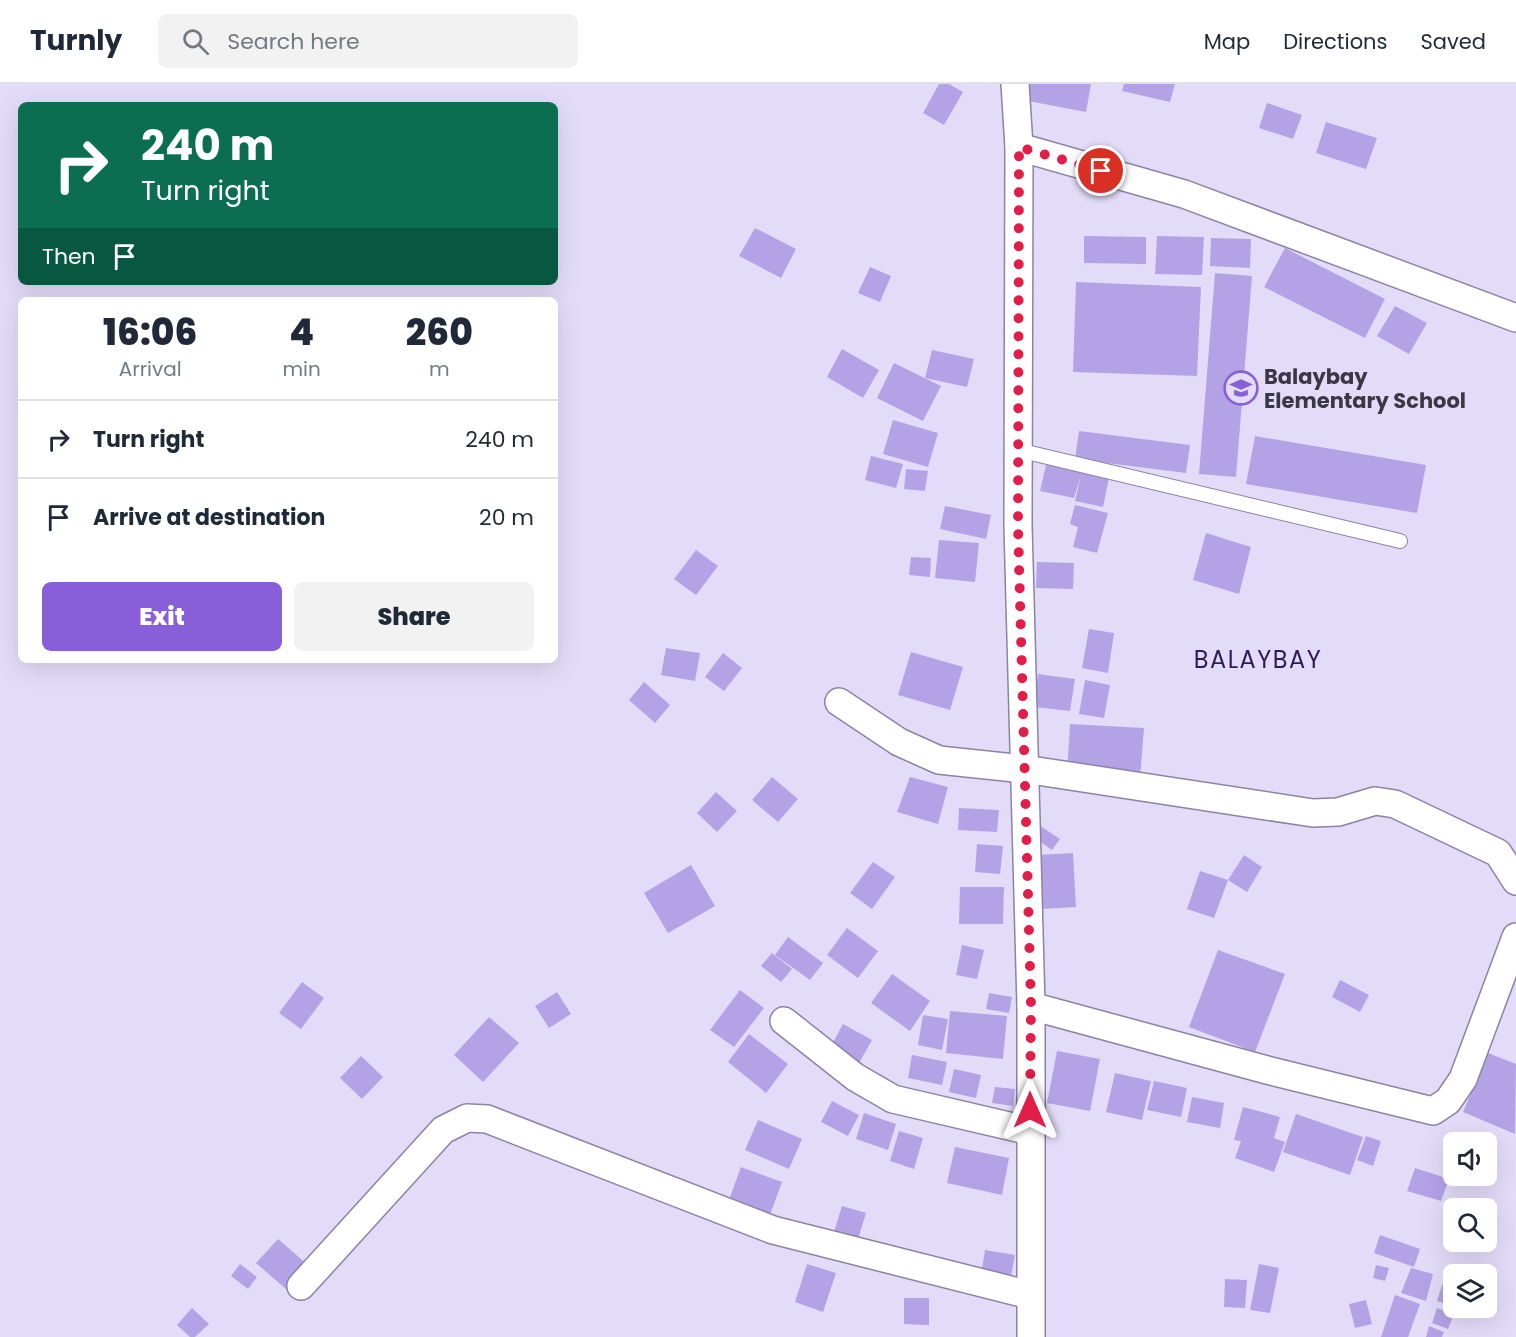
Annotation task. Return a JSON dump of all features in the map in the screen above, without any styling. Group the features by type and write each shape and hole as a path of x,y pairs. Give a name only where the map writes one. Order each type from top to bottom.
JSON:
{"street":[{"path":"1016,84 1019,147 1018,450 1031,1006 1031,1337"},
{"path":"1019,147 1184,194 1516,318"},
{"path":"839,702 899,742 939,760 1024,769 1313,813 1338,812 1375,801 1395,804 1498,853 1516,880"},
{"path":"1031,1006 1267,1070 1432,1111 1448,1101 1463,1079 1516,937"},
{"path":"784,1021 855,1077 893,1099 1030,1131"},
{"path":"301,1286 443,1130 467,1118 487,1119 773,1230 1030,1295"}],"lane":[{"path":"1018,450 1400,541"}],"building":[{"path":"939,84 949,84 963,92 944,125 923,113"},
{"path":"1020,84 1091,84 1086,112 1018,99"},
{"path":"1124,84 1175,84 1170,102 1122,91"},
{"path":"1267,103 1302,115 1293,139 1259,128"},
{"path":"1326,122 1377,138 1366,169 1316,153"},
{"path":"755,228 796,249 781,278 739,256"},
{"path":"1084,236 1146,237 1146,264 1084,263"},
{"path":"1157,236 1204,237 1202,275 1155,274"},
{"path":"1211,238 1251,239 1250,268 1210,266"},
{"path":"1285,248 1385,299 1365,338 1264,287"},
{"path":"870,267 891,276 880,302 858,293"},
{"path":"1215,273 1252,276 1236,477 1199,474"},
{"path":"1076,282 1201,287 1197,376 1073,372"},
{"path":"1395,306 1427,323 1409,354 1377,336"},
{"path":"842,349 879,370 863,398 827,377"},
{"path":"932,350 974,359 967,387 925,378"},
{"path":"894,363 941,386 923,421 877,398"},
{"path":"893,420 938,433 928,467 883,454"},
{"path":"1079,431 1190,445 1186,473 1075,459"},
{"path":"1255,436 1426,465 1417,513 1246,484"},
{"path":"871,456 903,464 896,488 865,480"},
{"path":"1047,461 1109,478 1103,507 1075,501 1081,475 1074,498 1040,491"},
{"path":"906,469 928,471 925,491 904,489"},
{"path":"1075,505 1108,513 1097,553 1073,547 1078,527 1070,524"},
{"path":"945,506 991,515 986,539 940,529"},
{"path":"1206,533 1251,547 1239,594 1193,580"},
{"path":"939,540 979,543 975,582 935,578"},
{"path":"696,550 718,566 696,595 674,579"},
{"path":"911,557 931,558 930,577 909,575"},
{"path":"1037,562 1074,563 1073,589 1036,588"},
{"path":"1089,629 1114,633 1108,673 1082,668"},
{"path":"666,648 700,653 695,681 661,675"},
{"path":"911,652 963,667 950,710 898,695"},
{"path":"723,653 742,668 724,691 705,677"},
{"path":"1038,674 1075,679 1070,711 1034,707"},
{"path":"1085,680 1110,685 1104,718 1079,714"},
{"path":"644,682 670,705 655,723 629,700"},
{"path":"1070,724 1144,728 1140,778 1067,774"},
{"path":"772,777 798,799 778,822 752,800"},
{"path":"910,777 948,787 938,824 897,812"},
{"path":"716,792 737,811 717,832 697,813"},
{"path":"959,808 999,810 997,832 958,830"},
{"path":"1039,825 1060,839 1052,850 1032,836"},
{"path":"977,844 1003,846 1000,874 975,872"},
{"path":"1073,853 1076,907 1040,909 1038,855"},
{"path":"1244,855 1262,867 1247,892 1228,880"},
{"path":"873,862 895,877 872,909 850,893"},
{"path":"691,865 715,906 668,933 644,893"},
{"path":"1200,871 1228,880 1214,918 1187,909"},
{"path":"960,887 1004,887 1003,924 959,924"},
{"path":"847,928 878,951 858,978 827,955"},
{"path":"788,937 823,963 810,980 775,955"},
{"path":"962,945 984,950 977,979 956,975"},
{"path":"1218,950 1285,974 1255,1052 1189,1027"},
{"path":"772,953 792,969 781,982 761,966"},
{"path":"892,974 930,1001 910,1031 871,1003"},
{"path":"1340,980 1369,995 1360,1012 1332,997"},
{"path":"302,982 324,998 301,1029 279,1013"},
{"path":"740,990 764,1008 734,1047 710,1030"},
{"path":"557,992 571,1014 549,1028 535,1006"},
{"path":"989,993 1012,997 1009,1013 986,1009"},
{"path":"950,1011 1007,1016 1003,1059 946,1053"},
{"path":"923,1015 948,1019 942,1050 918,1045"},
{"path":"489,1017 519,1043 483,1082 454,1055"},
{"path":"843,1024 872,1040 859,1063 830,1048"},
{"path":"749,1034 788,1064 766,1093 728,1062"},
{"path":"1057,1051 1100,1059 1090,1111 1047,1103"},
{"path":"1488,1053 1516,1064 1515,1134 1463,1112"},
{"path":"912,1055 947,1062 942,1085 908,1078"},
{"path":"361,1056 383,1077 362,1099 340,1078"},
{"path":"954,1069 981,1075 976,1098 949,1092"},
{"path":"1115,1073 1151,1081 1142,1120 1106,1112"},
{"path":"1154,1081 1187,1088 1181,1117 1147,1110"},
{"path":"995,1087 1015,1089 1013,1106 992,1103"},
{"path":"1192,1097 1224,1103 1220,1128 1187,1122"},
{"path":"832,1101 859,1115 848,1136 821,1122"},
{"path":"1243,1107 1280,1117 1274,1138 1285,1142 1274,1172 1235,1158 1241,1141 1234,1140"},
{"path":"864,1113 896,1124 888,1150 856,1139"},
{"path":"1296,1114 1363,1137 1350,1175 1283,1152"},
{"path":"758,1120 802,1139 789,1169 745,1150"},
{"path":"899,1131 923,1138 914,1169 890,1161"},
{"path":"1366,1136 1381,1141 1373,1166 1357,1160"},
{"path":"955,1147 1009,1158 1002,1195 947,1183"},
{"path":"741,1167 782,1182 767,1223 726,1208"},
{"path":"1415,1168 1443,1177 1443,1186 1446,1186 1441,1201 1407,1191"},
{"path":"842,1206 866,1213 858,1239 834,1232"},
{"path":"1380,1235 1420,1249 1414,1267 1374,1253"},
{"path":"278,1239 308,1265 287,1290 256,1263"},
{"path":"985,1250 1015,1255 1010,1281 981,1275"},
{"path":"240,1264 257,1277 248,1289 231,1276"},
{"path":"807,1264 836,1273 823,1312 795,1302"},
{"path":"1259,1264 1279,1268 1270,1313 1250,1310"},
{"path":"1376,1265 1389,1268 1385,1281 1373,1278"},
{"path":"1411,1268 1433,1274 1426,1301 1401,1293"},
{"path":"1225,1279 1247,1280 1245,1308 1224,1307"},
{"path":"1442,1285 1443,1285 1443,1303 1437,1301"},
{"path":"1395,1295 1420,1304 1408,1337 1381,1337"},
{"path":"904,1298 929,1298 929,1325 904,1324"},
{"path":"1366,1300 1372,1324 1355,1328 1349,1304"},
{"path":"192,1308 209,1324 195,1337 190,1337 177,1325"},
{"path":"1437,1308 1443,1310 1443,1318 1452,1318 1448,1329 1432,1323"},
{"path":"1429,1326 1444,1332 1442,1337 1426,1337"}],"place":[{"name":"Balaybay Elementary School","path":"1241,388"}],"district":[{"name":"BALAYBAY","path":"1258,659"}],"route":[{"path":"1030,1110 1031,1006 1018,526 1019,147 1101,171"}]}
